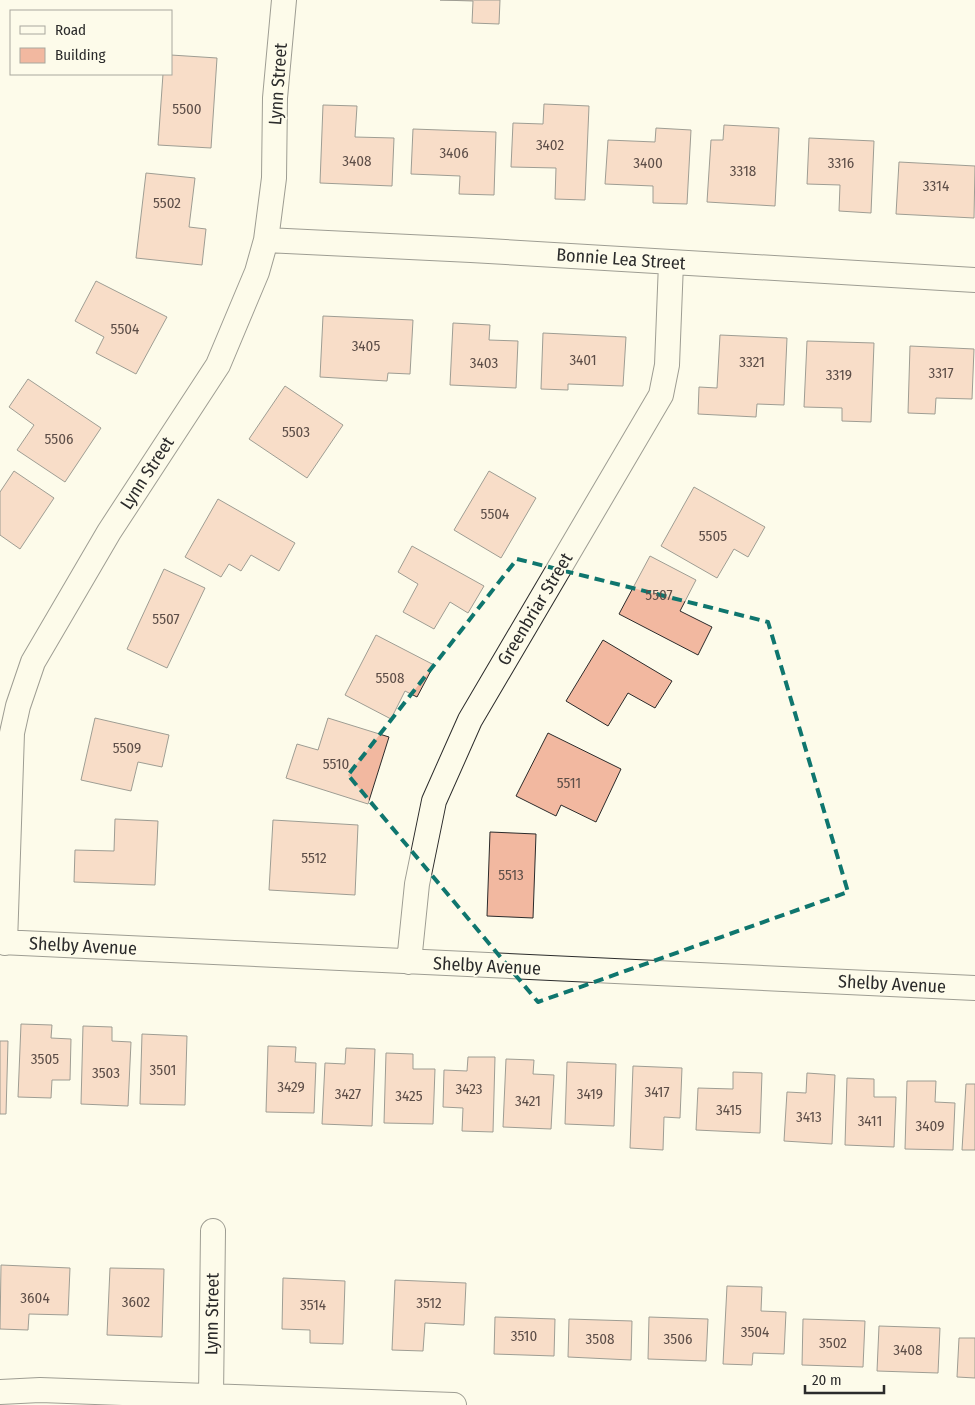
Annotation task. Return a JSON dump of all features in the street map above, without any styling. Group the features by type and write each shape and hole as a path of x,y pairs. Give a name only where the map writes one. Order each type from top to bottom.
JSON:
{"street":[{"name":"Lynn Street","path":"2,943 12,733 18,706 33,662 109,532 218,365 257,272 266,240 274,178 275,98 284,0"},
{"name":"Bonnie Lea Street","path":"266,240 471,250 975,280"},
{"name":"Greenbriar Street","path":"409,962 417,884 434,801 470,720 661,395 667,365 671,263"},
{"name":"Shelby Avenue","path":"2,943 975,988"},
{"name":"Lynn Street","path":"211,1397 213,1231"},
{"path":"0,1392 40,1390 454,1405"}],"highlighted area":[{"path":"517,559 768,622 848,892 538,1002 348,775"}],"building":[{"path":"440,0 500,0 499,24 472,23 473,1"},
{"path":"172,55 217,58 211,148 158,145 163,75 172,75"},
{"path":"544,104 589,106 585,200 555,199 556,168 511,167 513,123 543,124"},
{"path":"323,105 357,106 355,137 394,138 392,186 320,183"},
{"path":"724,125 779,128 775,206 707,202 711,140 723,140"},
{"path":"656,128 691,130 687,204 653,203 653,186 605,184 608,140 655,142"},
{"path":"413,129 496,132 494,195 459,194 460,176 411,174"},
{"path":"809,138 874,141 871,213 839,211 840,185 807,184"},
{"path":"899,162 975,166 974,218 896,214"},
{"path":"146,173 195,178 189,227 206,229 202,265 136,258"},
{"path":"96,281 167,317 136,374 96,353 104,337 75,321"},
{"path":"323,316 413,320 410,374 388,373 387,381 320,377"},
{"path":"453,323 490,325 489,340 518,341 516,388 450,385"},
{"path":"543,333 626,337 623,386 568,384 568,390 541,389"},
{"path":"720,335 787,338 784,405 757,404 756,417 698,414 699,387 717,388"},
{"path":"807,341 874,343 871,422 842,421 842,408 804,407"},
{"path":"910,346 974,349 972,399 936,398 935,414 908,413"},
{"path":"28,379 101,428 65,482 17,450 34,425 9,407"},
{"path":"285,386 343,425 307,478 249,439"},
{"path":"14,471 54,498 20,549 0,535 0,492"},
{"path":"489,471 536,498 501,558 454,530"},
{"path":"694,487 765,527 748,557 734,549 717,578 661,546"},
{"path":"218,499 295,543 279,571 251,555 241,571 229,564 221,577 185,557"},
{"path":"412,546 484,586 468,613 450,602 434,629 403,612 418,584 398,572"},
{"path":"650,556 696,580 680,611 712,627 698,655 619,614"},
{"path":"164,569 205,588 167,668 127,649"},
{"path":"376,635 434,665 417,697 405,691 391,719 345,695"},
{"path":"603,640 672,681 655,708 628,693 608,726 566,701"},
{"path":"95,718 169,735 162,767 138,762 131,791 81,780"},
{"path":"328,718 389,737 368,804 286,778 297,744 318,750"},
{"path":"548,733 621,769 596,822 561,805 556,816 516,796"},
{"path":"115,819 158,821 155,885 74,882 75,850 114,851"},
{"path":"273,820 358,825 355,895 269,890"},
{"path":"490,832 536,834 533,918 487,916"},
{"path":"21,1024 52,1025 51,1038 71,1039 70,1080 52,1080 51,1098 18,1097"},
{"path":"83,1026 112,1027 112,1041 131,1042 128,1106 81,1104"},
{"path":"142,1034 187,1036 185,1105 140,1104"},
{"path":"0,1041 8,1041 6,1114 0,1114"},
{"path":"268,1046 296,1047 295,1062 316,1063 314,1113 266,1112"},
{"path":"346,1048 375,1049 372,1126 322,1124 325,1063 345,1064"},
{"path":"386,1053 413,1054 413,1069 435,1069 433,1124 384,1123"},
{"path":"468,1057 495,1057 493,1132 462,1131 463,1108 443,1107 444,1070 467,1071"},
{"path":"506,1059 534,1060 533,1074 554,1075 551,1129 503,1127"},
{"path":"567,1062 616,1064 614,1126 565,1124"},
{"path":"633,1066 682,1068 680,1118 664,1117 663,1150 630,1148"},
{"path":"733,1072 762,1073 760,1133 696,1130 698,1088 733,1089"},
{"path":"807,1073 835,1075 832,1144 784,1141 787,1092 806,1093"},
{"path":"847,1078 874,1079 874,1097 896,1097 894,1147 845,1145"},
{"path":"907,1081 936,1081 935,1102 955,1103 953,1150 905,1149"},
{"path":"966,1084 975,1084 975,1150 962,1150"},
{"path":"1,1265 70,1268 68,1315 29,1314 28,1330 0,1329"},
{"path":"110,1268 164,1269 162,1337 107,1335"},
{"path":"283,1278 345,1281 343,1344 310,1343 310,1330 282,1329"},
{"path":"395,1280 466,1283 464,1325 425,1323 423,1351 392,1350"},
{"path":"727,1286 762,1287 761,1311 786,1312 784,1354 753,1353 752,1365 723,1364"},
{"path":"495,1317 555,1319 554,1356 494,1354"},
{"path":"649,1317 708,1319 706,1361 648,1359"},
{"path":"569,1319 632,1321 631,1360 568,1357"},
{"path":"803,1319 865,1321 863,1367 802,1365"},
{"path":"879,1326 940,1328 938,1373 877,1371"},
{"path":"959,1338 975,1338 975,1378 957,1377"}]}
